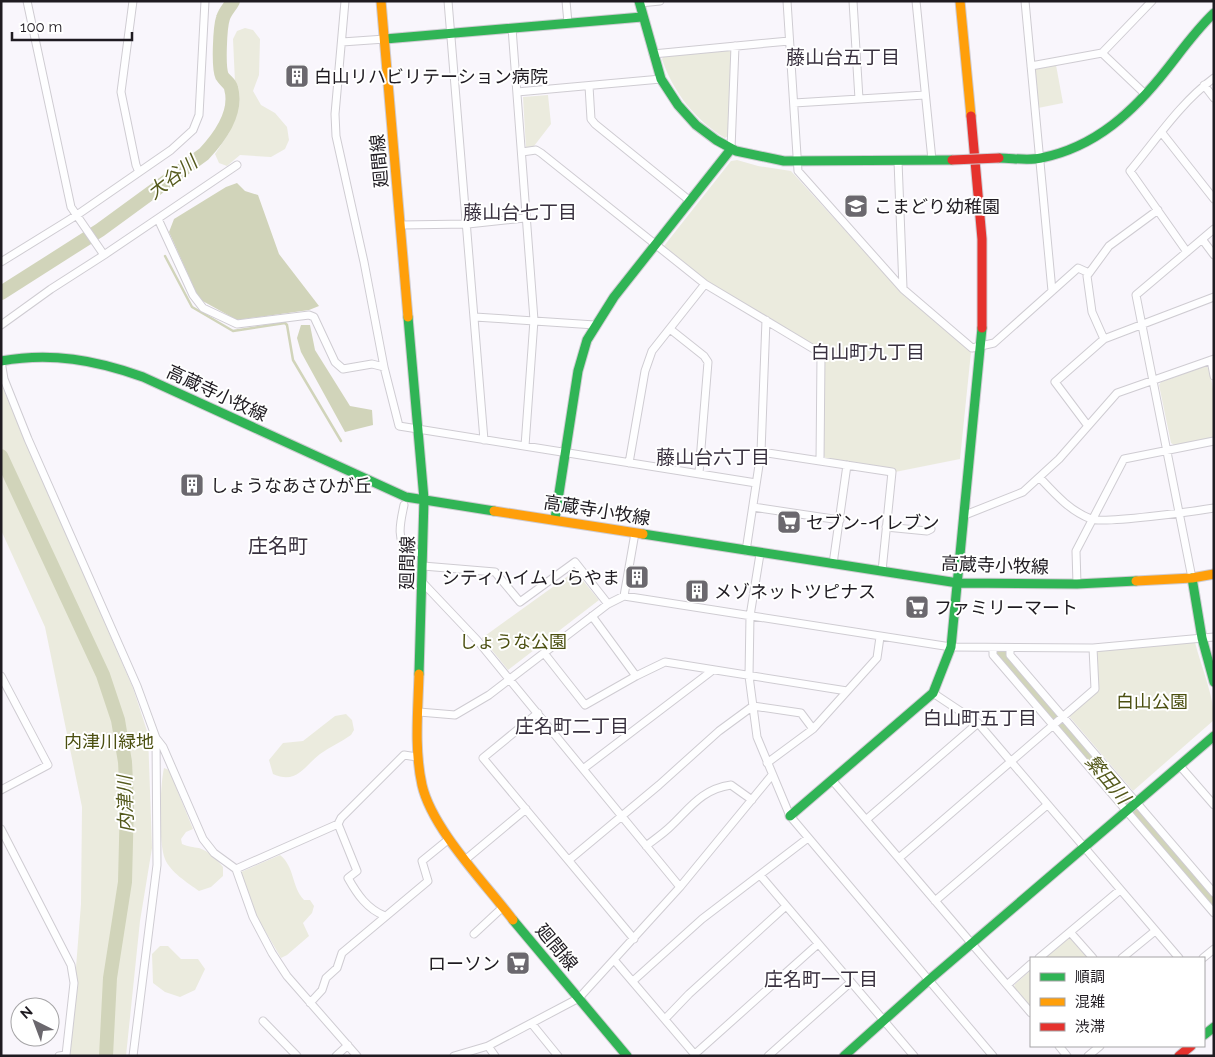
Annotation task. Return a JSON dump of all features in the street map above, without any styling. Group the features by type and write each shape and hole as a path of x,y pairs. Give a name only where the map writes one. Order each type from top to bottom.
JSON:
{"street":[{"path":"27,1 71,207 104,255"},
{"path":"133,1 121,92 139,172"},
{"path":"1,262 77,215 139,172 193,130 198,122 205,1"},
{"path":"345,1 335,114 336,136 364,262 384,367 400,426 756,483"},
{"name":"廻間線","path":"381,1 420,430 424,500 417,757 428,803 436,821 504,908 627,1056"},
{"path":"448,1 468,224 484,440"},
{"path":"566,1 568,23"},
{"path":"660,1 639,2 661,79 674,101 707,135 731,150 760,160 797,164 1039,158 1076,148 1096,139 1129,114 1200,25 1214,13"},
{"path":"787,1 798,171 903,289 972,348 994,344 1078,268 1089,273"},
{"path":"854,1 859,99"},
{"path":"916,1 932,160"},
{"path":"790,816 933,693 950,647 982,346 982,240 960,1"},
{"path":"1025,1 1052,291"},
{"path":"1031,66 1102,54 1150,2"},
{"path":"342,42 642,17"},
{"path":"512,28 534,320 525,446"},
{"path":"653,54 789,40"},
{"path":"555,519 578,371 587,340 614,297 731,150 735,46"},
{"path":"1102,54 1146,94"},
{"path":"1188,252 1130,171 1204,85 1214,78"},
{"path":"517,92 661,79"},
{"path":"1204,85 1214,98"},
{"path":"589,86 591,119 595,124 690,201"},
{"path":"794,103 925,95"},
{"path":"1162,133 1213,196"},
{"path":"522,152 536,150 541,153 705,284 817,351 821,356 820,461"},
{"path":"898,161 903,289"},
{"path":"1,325 50,288 104,255 237,165"},
{"path":"1104,339 1092,312 1087,276 1109,246 1158,210"},
{"path":"401,225 468,224 525,218"},
{"path":"158,219 192,295 203,308 237,324 309,315 314,317 335,362 343,369 372,364 384,367"},
{"path":"1214,229 1136,295 1180,514 1202,638 1214,682"},
{"path":"1202,239 1214,255"},
{"path":"629,463 645,371 652,351 705,284"},
{"path":"1088,426 1055,382 1104,339 1214,296"},
{"path":"475,317 595,325"},
{"path":"746,551 761,452 766,320"},
{"path":"670,329 704,356 708,362 699,473"},
{"name":"高蔵寺小牧線","path":"1,361 43,355 78,358 109,365 143,377 406,497 555,519 760,554 958,583 1077,584 1192,578 1214,574"},
{"path":"965,515 1023,492 1040,478 1117,393 1212,360 1214,376"},
{"path":"1,361 4,379 28,439 137,686 156,738 163,747 207,846 236,869 253,917 272,953 287,976 357,1056"},
{"path":"1077,584 1076,551 1124,458 1214,441"},
{"path":"761,452 892,472 882,572"},
{"path":"833,564 847,465"},
{"path":"1040,478 1063,502 1092,520 1180,514 1214,508"},
{"path":"404,505 399,526 405,548 409,552 424,553"},
{"path":"752,507 840,520"},
{"path":"886,527 927,531 931,529"},
{"path":"624,596 635,533"},
{"path":"760,554 750,616 749,676 757,737 790,816 993,1056"},
{"path":"423,566 494,572 520,602 575,562 608,604"},
{"path":"423,583 477,640 510,679 680,888"},
{"path":"419,712 455,714 489,695 608,604 624,596 950,647 993,649 1093,648 1214,637"},
{"path":"592,616 636,676"},
{"path":"768,762 813,729 877,658 880,637"},
{"path":"899,858 1095,689 1093,648"},
{"path":"993,649 993,655 1214,913"},
{"path":"1010,649 1010,655 1214,893"},
{"path":"544,653 585,705 665,662 847,691"},
{"path":"583,769 713,670"},
{"path":"1,676 48,765 1,790"},
{"path":"933,693 978,723 1178,957"},
{"path":"569,860 660,785 719,731 753,706 801,713 813,729"},
{"path":"538,713 483,758 634,939"},
{"path":"867,819 978,723"},
{"path":"844,1056 929,980 1137,804 1214,736"},
{"path":"133,1056 157,865 156,738"},
{"path":"236,869 338,824 341,818 404,755 417,757"},
{"path":"1180,766 1214,805"},
{"path":"454,1056 488,1046 579,998 680,888 772,775"},
{"path":"832,780 1030,1012"},
{"path":"646,846 670,828 693,802 724,786 731,785 752,800"},
{"path":"935,901 1047,805"},
{"path":"465,860 526,809"},
{"path":"338,824 357,871 348,878 358,897 375,912 385,916"},
{"path":"1,829 71,965 74,983 63,1055"},
{"path":"633,982 702,918 808,838"},
{"path":"310,1003 322,990 326,978 337,968 342,953 428,881 422,861 449,839"},
{"path":"760,875 914,1056"},
{"path":"1039,957 1120,890"},
{"path":"665,1019 689,994 786,906"},
{"path":"474,934 504,908"},
{"path":"1123,957 1155,931"},
{"path":"1070,932 1091,957"},
{"path":"615,960 695,1055 818,944"},
{"path":"1204,957 1214,949"},
{"path":"1007,984 1030,965"},
{"path":"768,1056 851,982"},
{"path":"263,1021 296,1056"},
{"path":"532,1024 558,1056"},
{"path":"336,1056 348,1046"},
{"path":"488,1046 494,1056"},
{"path":"1088,1056 1099,1047"},
{"path":"1180,1056 1190,1047"}],"green space":[{"path":"245,28 253,30 260,39 259,75 253,91 261,105 275,113 287,127 289,140 285,149 271,157 240,155 227,166 219,163 215,154 229,133 236,104 233,39 237,31"},
{"path":"729,50 731,52 728,136 725,138 704,123 686,104 672,83 662,59 664,56"},
{"path":"1056,65 1063,103 1038,108 1034,72 1036,69"},
{"path":"548,95 551,124 534,146 526,148 523,97"},
{"path":"737,160 758,166 791,171 902,293 971,352 960,459 895,472 826,459 824,456 824,354 707,281 664,246 731,161"},
{"path":"1205,366 1209,368 1214,394 1214,437 1174,445 1171,443 1159,385 1161,382"},
{"name":"内津川緑地","path":"1,384 133,688 148,734 152,848 140,921 126,1056 69,1056 81,904 82,807 45,627 1,530"},
{"name":"しょうな公園","path":"575,571 599,600 508,670 482,638"},
{"name":"白山公園","path":"1195,642 1210,691 1214,720 1133,791 1068,715 1098,689 1096,650"},
{"path":"346,714 352,720 354,730 351,735 320,754 300,773 294,776 281,777 273,774 269,760 283,743 303,741 335,716"},
{"path":"164,768 169,770 193,829 186,832 181,839 182,844 206,851 223,867 223,876 211,887 199,891 175,873 165,859 161,840 160,814"},
{"path":"280,855 291,871 300,895 304,900 310,900 314,906 312,913 303,923 309,936 281,958 257,917 241,872"},
{"path":"1069,938 1072,938 1088,957 1046,957"},
{"path":"160,946 168,946 181,959 198,959 205,969 195,990 180,997 165,992 153,983 152,954"},
{"path":"1030,971 1030,1007 1014,987"}],"shaded area":[{"path":"237,183 245,191 258,195 279,254 319,306 309,310 237,320 199,299 169,232 174,219 226,187"},
{"path":"301,325 310,325 315,350 350,406 372,410 373,425 345,432 301,352 297,338"}],"waterway":[{"name":"大谷川","path":"1,293 100,230 204,154 216,140 226,124 232,106 231,88 222,76 220,56 223,18 233,1"},
{"path":"165,256 192,307 233,331 285,323 287,325 293,360 341,441"},
{"name":"内津川","path":"1,456 103,675 118,720 125,762 127,801 125,882 110,978 106,1056"},
{"name":"繁田川","path":"1003,655 1214,903"}],"traffic: fast":[{"path":"639,1 661,79 678,105 696,125 716,140 736,151 784,161 952,160"},
{"path":"999,158 1041,158 1061,153 1096,136 1127,113 1141,99 1195,33 1214,13"},
{"path":"385,39 642,17"},
{"path":"555,519 578,371 587,340 614,297 731,149"},
{"path":"408,317 424,499 419,674"},
{"path":"790,816 933,693 951,647 982,328"},
{"path":"1,361 38,357 73,359 125,371 143,377 406,497 494,511"},
{"path":"643,534 958,583 1077,584 1136,581"},
{"path":"1192,578 1202,638 1214,682"},
{"path":"844,1056 929,980 1214,736"},
{"path":"513,920 627,1056"},
{"path":"1205,1034 1214,1027"}],"traffic: slow":[{"path":"381,1 408,317"},
{"path":"960,1 971,116"},
{"path":"494,511 643,534"},
{"path":"1136,581 1192,578 1214,574"},
{"path":"419,674 418,758 422,785 428,802 448,837 513,920"}],"traffic: jam":[{"path":"971,116 982,239 982,328"},
{"path":"952,160 999,158"},
{"path":"1179,1056 1190,1047"}],"place":[{"name":"白山リハビリテーション病院","path":"297,76"},
{"name":"こまどり幼稚園","path":"856,206"},
{"name":"しょうなあさひが丘","path":"192,485"},
{"name":"セブン-イレブン","path":"789,522"},
{"name":"シティハイムしらやま","path":"637,577"},
{"name":"メゾネットツピナス","path":"697,591"},
{"name":"ファミリーマート","path":"917,607"},
{"name":"ローソン","path":"518,963"}],"district":[{"name":"藤山台五丁目","path":"843,57"},
{"name":"藤山台七丁目","path":"520,212"},
{"name":"白山町九丁目","path":"868,352"},
{"name":"藤山台六丁目","path":"713,457"},
{"name":"庄名町","path":"278,546"},
{"name":"白山町五丁目","path":"980,718"},
{"name":"庄名町二丁目","path":"572,726"},
{"name":"庄名町一丁目","path":"821,979"}]}
